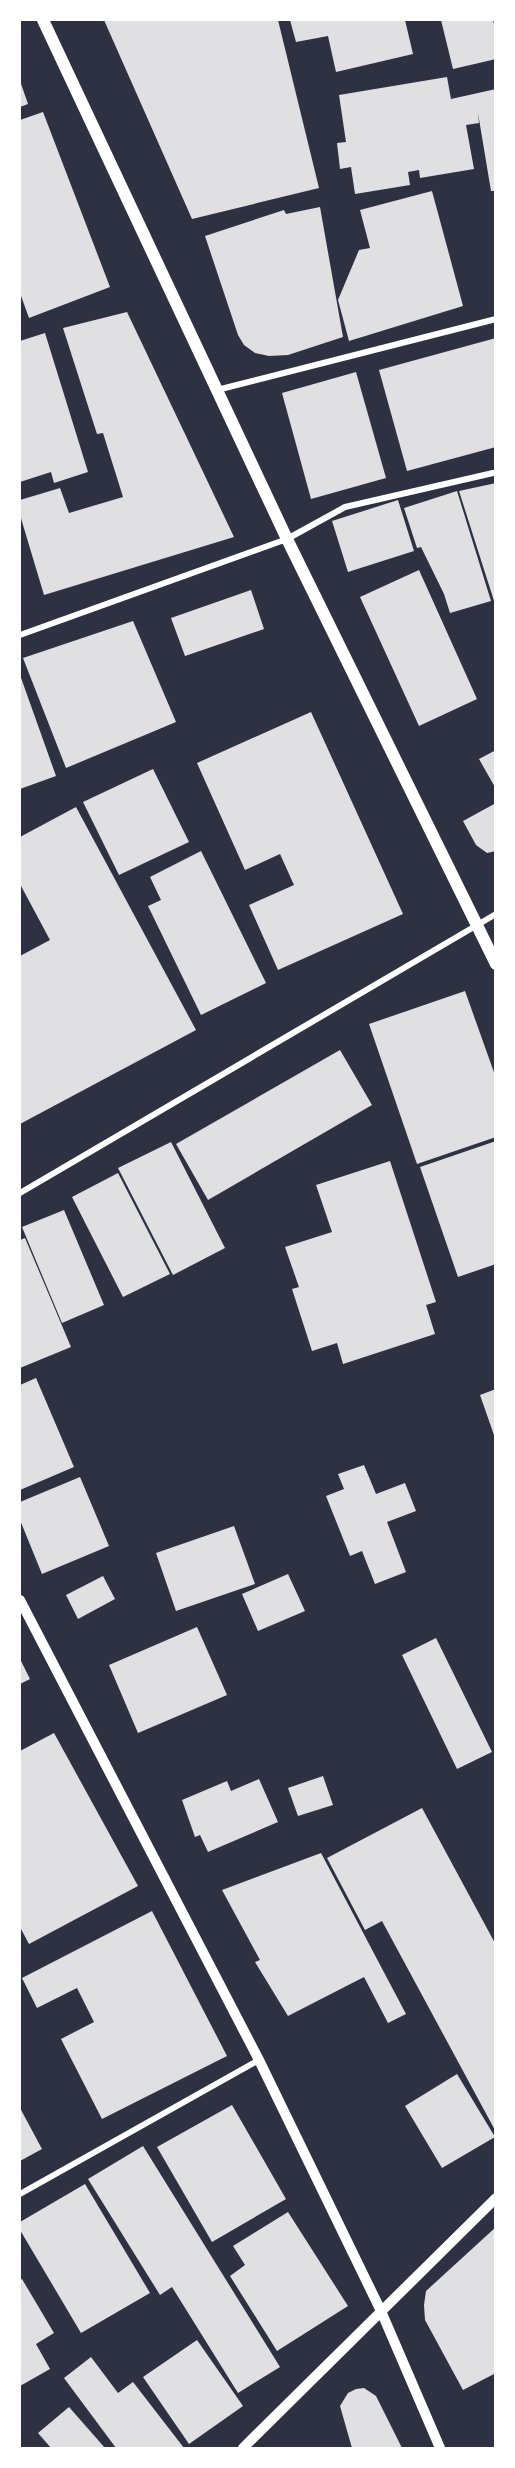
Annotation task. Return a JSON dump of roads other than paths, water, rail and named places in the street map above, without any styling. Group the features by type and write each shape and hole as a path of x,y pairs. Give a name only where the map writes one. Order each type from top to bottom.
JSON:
{"main road":[{"path":"43,20 287,539 495,964"}],"street":[{"path":"217,390 495,319"},
{"path":"20,635 287,539 345,507 493,473"},
{"path":"20,1193 495,914"},
{"path":"20,1600 259,2060 381,2311 440,2448"},
{"path":"20,2194 259,2060"},
{"path":"243,2448 495,2198"}]}
